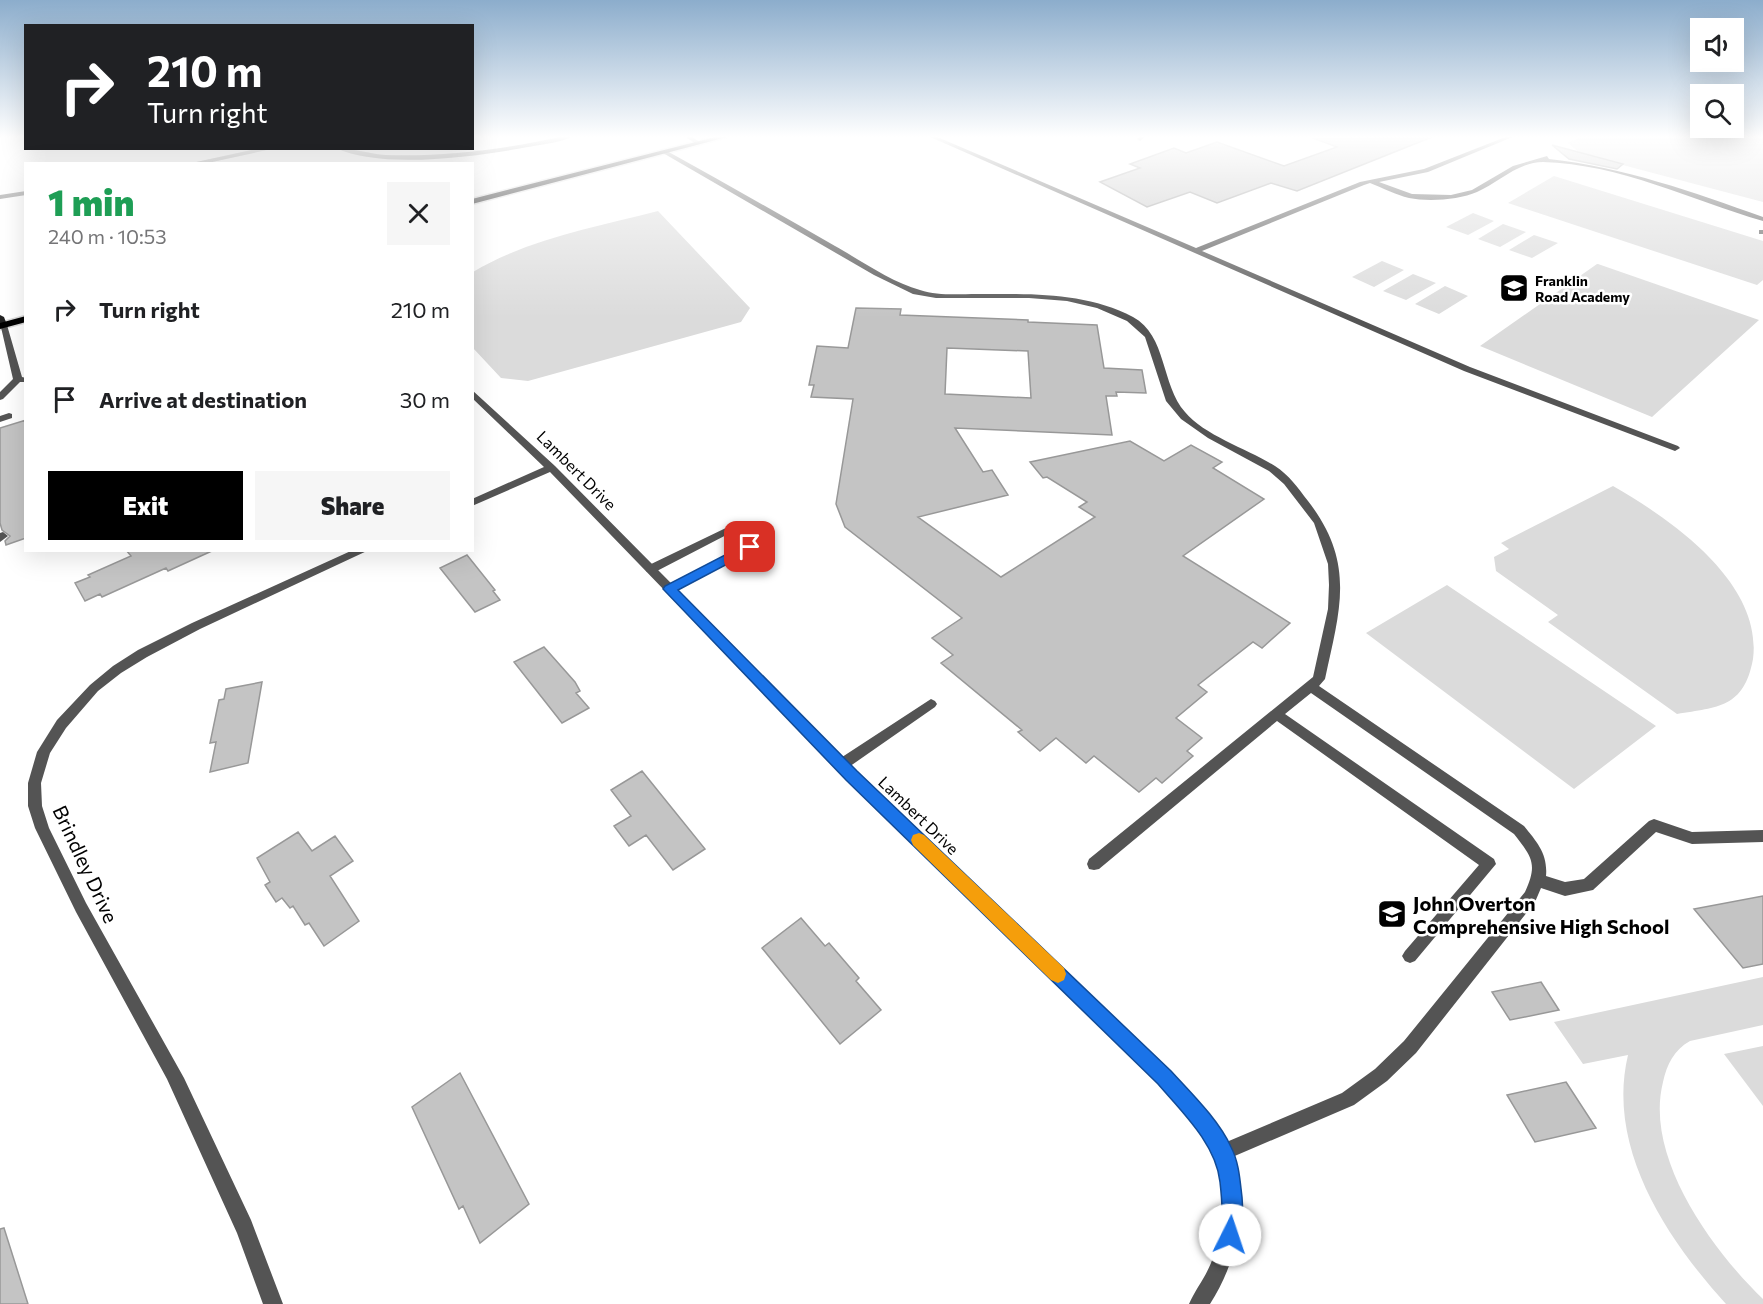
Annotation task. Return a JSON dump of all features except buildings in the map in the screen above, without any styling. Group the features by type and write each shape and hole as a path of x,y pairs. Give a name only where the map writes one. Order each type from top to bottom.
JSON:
{"main road":[{"path":"474,201 492,197"},
{"path":"1,323 24,319"}],"street":[{"path":"743,197 857,262 916,292 936,296 1017,296 1067,299 1110,309 1139,325 1154,345 1171,400 1184,417 1211,436 1274,469 1288,482 1319,522 1334,564 1335,585 1334,609 1319,679 1094,864"},
{"path":"1071,197 1467,369 1675,448"},
{"path":"1196,251 1331,197"},
{"path":"1697,197 1763,219"},
{"path":"1,323 23,379"},
{"path":"0,384 23,379"},
{"path":"0,397 23,379"},
{"name":"Lambert Drive","path":"474,395 551,468 841,765 1164,1077 1208,1129 1223,1152 1230,1178 1233,1210 1230,1235 1209,1290 1199,1304"},
{"path":"474,502 551,468"},
{"path":"651,569 730,529"},
{"path":"670,589 750,547"},
{"name":"Brindley Drive","path":"273,1304 247,1231 167,1063 61,867 39,818 34,801 34,787 43,757 55,733 83,699 116,670 155,646 225,612 360,552"},
{"path":"1223,1152 1348,1099 1381,1075 1410,1047 1530,897 1538,880 1540,863 1535,850 1519,830 1310,686"},
{"path":"841,765 931,704"},
{"path":"1276,714 1488,864 1410,956"},
{"path":"1538,880 1565,889 1588,885 1654,825 1692,838 1763,836"}],"shaded area":[{"path":"1518,197 1621,197 1763,241 1763,280 1757,285 1508,203"},
{"path":"1743,197 1763,197 1763,202"},
{"path":"658,211 750,308 741,322 528,381 501,378 474,349 474,271 539,242"},
{"path":"1473,213 1494,221 1468,235 1446,227"},
{"path":"1503,224 1526,232 1500,247 1478,239"},
{"path":"1534,235 1558,243 1532,258 1509,250"},
{"path":"1382,261 1404,270 1374,287 1352,277"},
{"path":"1597,264 1759,320 1652,417 1480,346"},
{"path":"1413,274 1436,283 1406,300 1383,291"},
{"path":"1445,286 1468,296 1439,314 1415,304"},
{"path":"1613,486 1636,499 1685,534 1728,579 1743,604 1752,631 1753,659 1743,687 1727,702 1677,714 1548,622 1558,615 1496,571 1494,557 1509,549 1501,543"},
{"path":"1447,585 1656,726 1574,789 1366,633"},
{"path":"1763,977 1763,1025 1690,1041 1672,1058 1663,1082 1660,1111 1663,1141 1673,1171 1704,1229 1743,1279 1763,1299 1763,1304 1726,1304 1682,1250 1646,1189 1634,1157 1626,1123 1623,1089 1628,1055 1583,1064 1554,1022"},
{"path":"1763,1046 1763,1106 1724,1054"}],"slow traffic":[{"path":"919,840 1058,974"}],"place":[{"name":"Franklin Road Academy","path":"1514,288"},
{"name":"John Overton Comprehensive High School","path":"1392,914"}],"route":[{"path":"750,547 670,589 852,775 1164,1077 1189,1105 1223,1152 1230,1178 1233,1210 1230,1235"}]}
